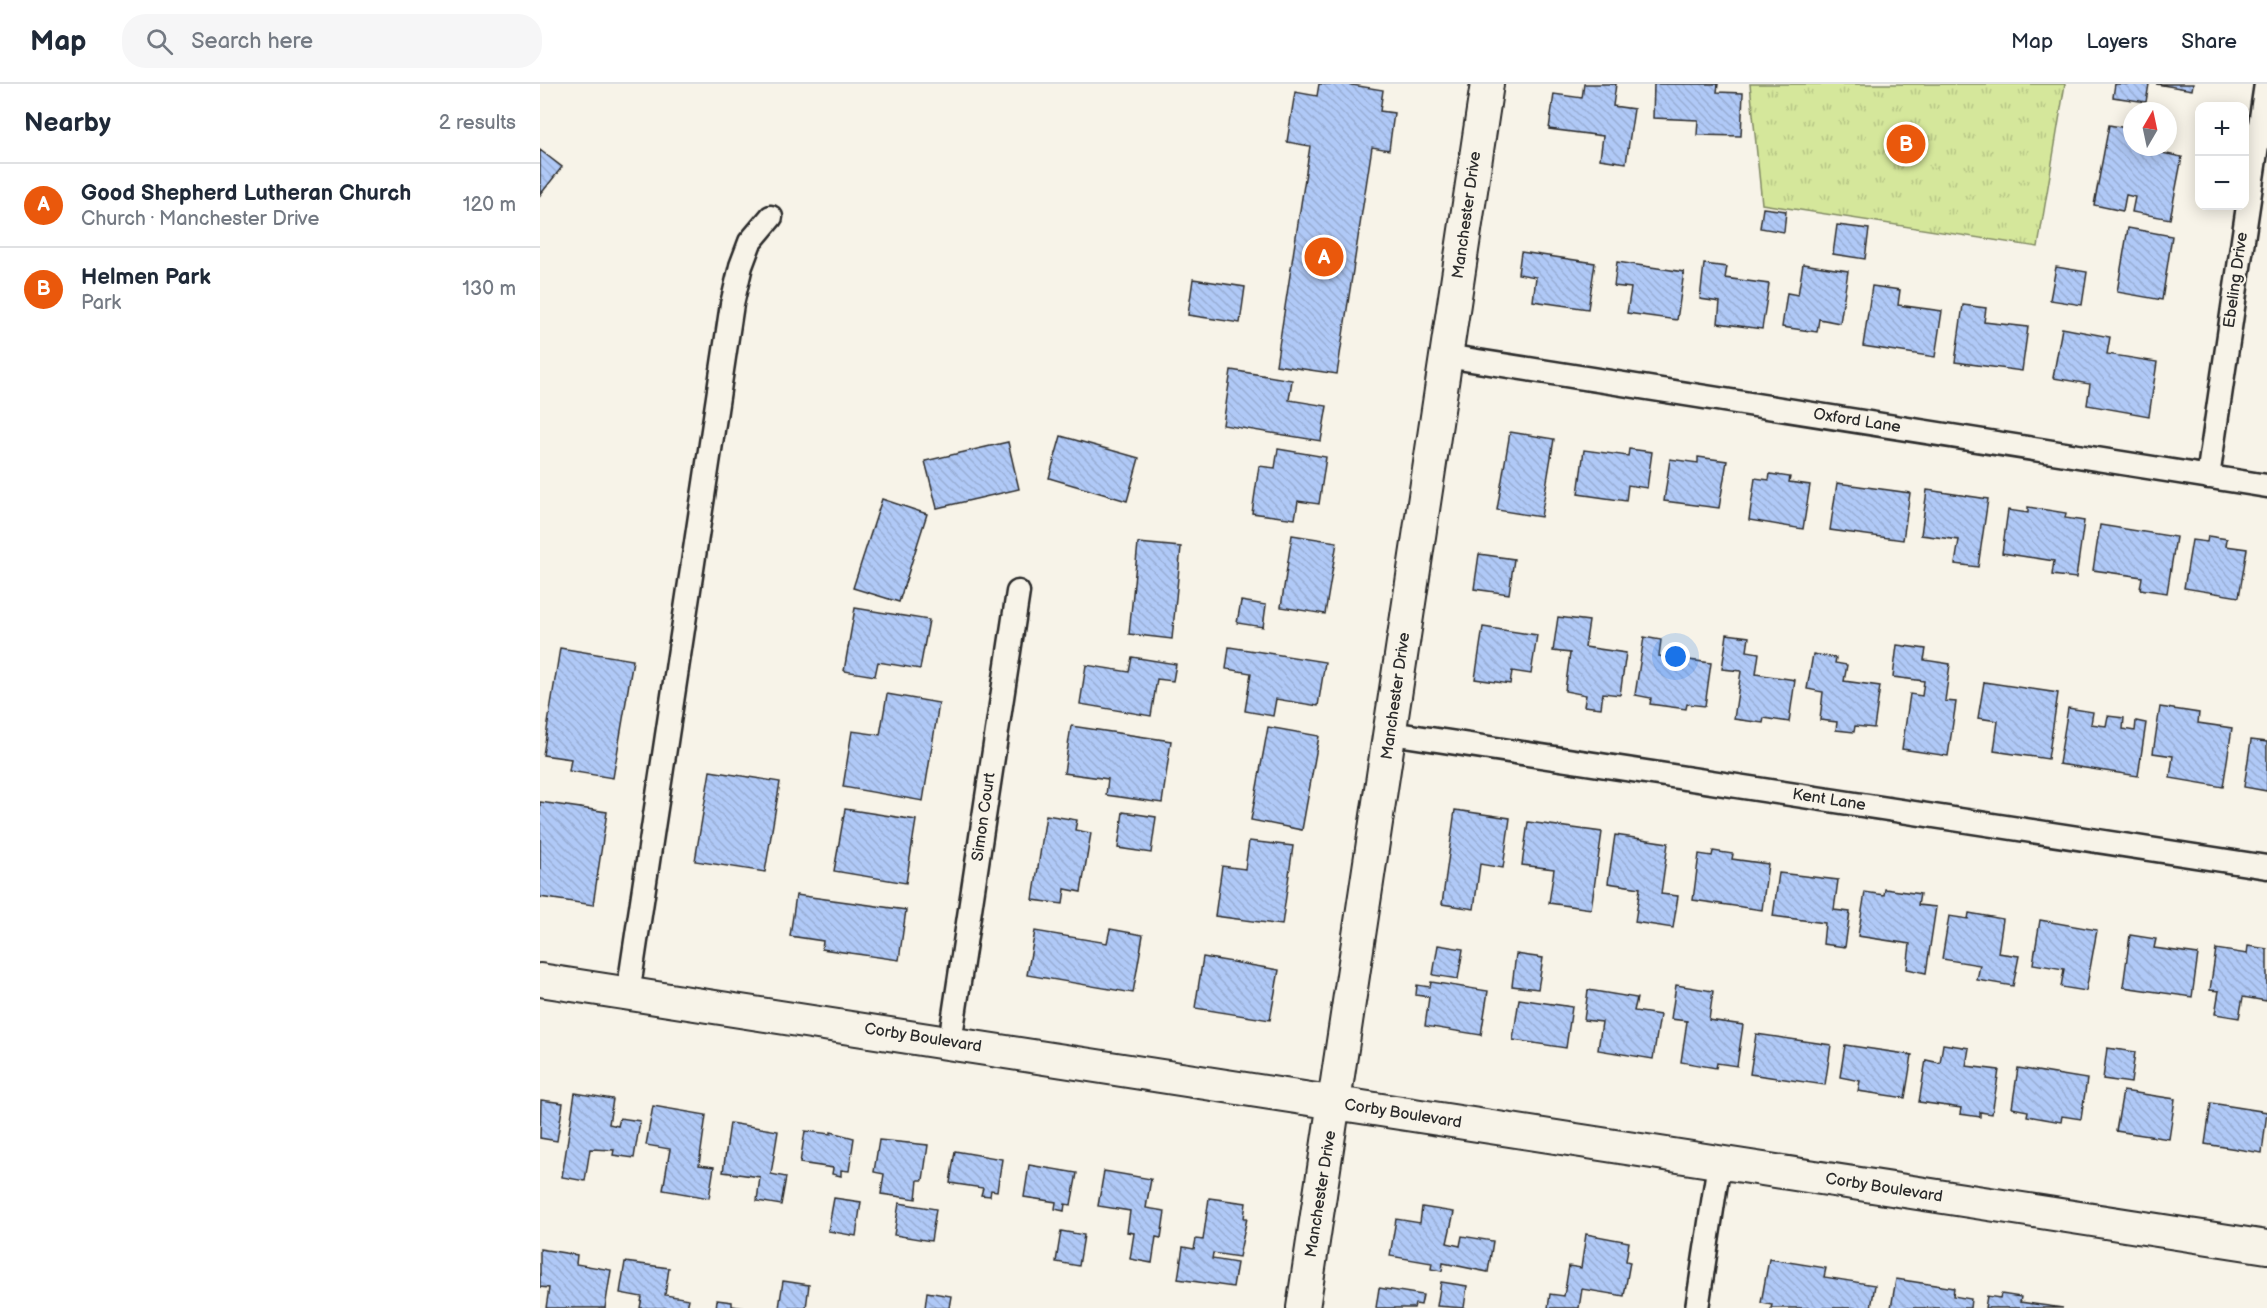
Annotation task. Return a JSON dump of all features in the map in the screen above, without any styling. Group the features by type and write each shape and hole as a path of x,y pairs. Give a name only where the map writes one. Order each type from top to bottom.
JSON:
{"street":[{"name":"Manchester Drive","path":"1303,1308 1487,84"},
{"name":"Ebeling Drive","path":"2208,477 2266,84"},
{"path":"628,994 732,303 741,266 750,242 771,217"},
{"name":"Oxford Lane","path":"1446,356 2267,486"},
{"name":"Simon Court","path":"950,1042 1018,592"},
{"name":"Kent Lane","path":"1391,733 2267,867"},
{"name":"Corby Boulevard","path":"540,980 2267,1247"},
{"path":"1697,1308 1719,1163"}],"green space":[{"path":"1750,84 2065,84 2038,247 1762,204"}],"building":[{"path":"1319,84 1346,84 1383,90 1380,111 1394,113 1389,150 1372,147 1337,374 1276,365 1310,146 1287,142 1295,92 1317,96"},
{"path":"1584,84 1616,84 1613,106 1634,109 1626,163 1600,159 1603,136 1549,129 1554,94 1582,98"},
{"path":"1654,84 1718,84 1717,92 1743,93 1741,136 1697,135 1698,120 1653,118"},
{"path":"2115,84 2149,84 2146,102 2113,97"},
{"path":"2156,84 2193,84 2192,90"},
{"path":"2109,125 2123,127 2123,156 2182,157 2170,219 2132,212 2135,197 2126,195 2123,211 2094,205"},
{"path":"540,150 562,167 540,195"},
{"path":"1763,208 1786,211 1784,232 1760,228"},
{"path":"1837,225 1869,229 1865,259 1833,254"},
{"path":"2128,228 2172,236 2162,300 2117,292"},
{"path":"1521,252 1595,263 1588,309 1533,301 1536,277 1518,274"},
{"path":"1617,262 1684,272 1677,320 1627,313 1631,288 1614,286"},
{"path":"1704,264 1727,267 1725,278 1769,284 1762,329 1718,323 1720,302 1700,299"},
{"path":"1803,264 1848,271 1840,323 1819,319 1817,332 1782,327 1787,293 1798,295"},
{"path":"2056,267 2087,272 2082,305 2050,300"},
{"path":"1193,279 1245,287 1240,323 1188,315"},
{"path":"1872,286 1900,290 1898,305 1942,311 1935,357 1863,346"},
{"path":"1963,305 1986,308 1984,322 2028,327 2022,371 1955,362"},
{"path":"2062,328 2110,337 2107,354 2157,362 2149,416 2087,405 2090,384 2053,378"},
{"path":"1231,370 1292,380 1289,400 1327,406 1321,441 1223,425"},
{"path":"1510,432 1554,439 1541,517 1497,510"},
{"path":"1061,436 1139,458 1127,501 1049,478"},
{"path":"1008,442 1019,489 937,508 925,461"},
{"path":"1278,449 1326,457 1319,504 1298,501 1295,519 1252,513 1259,466 1275,468"},
{"path":"1629,449 1652,452 1647,488 1628,485 1626,501 1578,494 1584,450 1628,456"},
{"path":"1698,457 1727,461 1719,508 1664,501 1670,459 1698,463"},
{"path":"1770,474 1790,477 1789,482 1810,485 1803,529 1749,520 1755,478 1769,480"},
{"path":"1837,483 1910,493 1903,540 1830,530"},
{"path":"1927,490 1988,499 1978,567 1955,564 1959,540 1921,535"},
{"path":"882,499 927,514 899,602 853,588"},
{"path":"2028,507 2066,513 2065,518 2084,521 2076,578 2052,575 2054,561 2002,553 2008,510 2028,513"},
{"path":"2100,525 2176,537 2167,593 2140,589 2142,577 2093,570"},
{"path":"1292,535 1337,542 1325,614 1281,607"},
{"path":"2208,536 2227,539 2226,546 2247,549 2239,597 2184,588 2192,540 2207,542"},
{"path":"1138,543 1181,547 1172,639 1129,634"},
{"path":"1479,554 1514,559 1509,594 1474,589"},
{"path":"1241,601 1266,605 1263,627 1237,623"},
{"path":"855,608 929,620 920,669 878,662 875,676 844,671"},
{"path":"1558,617 1589,621 1585,647 1626,653 1620,695 1603,693 1601,708 1584,706 1586,695 1565,691 1570,653 1553,651"},
{"path":"1483,627 1537,635 1531,674 1512,671 1510,684 1475,679"},
{"path":"1727,634 1749,637 1747,651 1759,653 1756,674 1795,680 1789,722 1764,718 1763,723 1734,719 1741,671 1722,669"},
{"path":"1644,637 1661,640 1659,656 1711,663 1705,706 1687,704 1686,709 1650,704 1651,698 1635,695"},
{"path":"1897,645 1926,649 1924,660 1950,664 1945,701 1956,702 1948,756 1902,749 1910,694 1922,696 1924,681 1893,677"},
{"path":"1229,647 1325,662 1318,706 1276,699 1273,716 1245,711 1251,673 1226,669"},
{"path":"560,648 633,660 613,778 569,771 571,759 543,755"},
{"path":"1813,654 1836,658 1835,663 1847,665 1844,681 1880,686 1874,728 1855,726 1854,732 1836,730 1837,722 1820,720 1823,692 1807,689"},
{"path":"1132,657 1176,664 1173,681 1157,679 1151,716 1080,704 1086,665 1129,672"},
{"path":"1984,682 2058,693 2048,759 1994,751 1998,721 1978,718"},
{"path":"887,694 939,703 923,801 843,787 852,731 880,735"},
{"path":"2160,707 2199,713 2198,723 2232,728 2223,787 2170,778 2173,756 2153,753"},
{"path":"2068,708 2093,712 2091,724 2106,726 2108,716 2124,718 2123,729 2135,731 2136,721 2146,723 2138,776 2059,764"},
{"path":"1071,726 1171,741 1162,803 1106,795 1108,779 1064,773"},
{"path":"1268,727 1319,736 1302,830 1251,820"},
{"path":"2251,740 2267,742 2267,791 2244,787"},
{"path":"710,771 780,782 765,872 695,861"},
{"path":"540,802 607,812 593,905 540,897"},
{"path":"845,809 916,820 906,883 834,871"},
{"path":"1455,810 1510,818 1503,868 1480,864 1474,909 1442,904"},
{"path":"1123,812 1156,817 1151,853 1118,848"},
{"path":"1046,815 1077,820 1075,830 1091,833 1081,892 1065,889 1063,904 1033,900"},
{"path":"1528,822 1602,832 1591,909 1549,903 1554,869 1522,865"},
{"path":"1615,835 1668,843 1661,894 1678,896 1673,928 1635,922 1640,888 1608,883"},
{"path":"1249,841 1293,846 1282,925 1215,916 1222,866 1245,869"},
{"path":"1713,851 1733,854 1732,859 1768,864 1762,910 1693,900 1699,854 1712,856"},
{"path":"1779,873 1838,880 1834,910 1850,912 1845,947 1823,944 1825,923 1773,916"},
{"path":"1885,889 1920,894 1918,905 1936,907 1926,973 1907,969 1910,944 1858,936 1865,892 1884,895"},
{"path":"796,895 906,910 899,960 822,949 823,941 790,936"},
{"path":"1969,913 2003,919 1998,953 2019,956 2013,986 1977,980 1980,965 1942,959 1949,916 1968,919"},
{"path":"2040,920 2097,930 2086,991 2061,987 2064,969 2033,964"},
{"path":"1110,929 1143,935 1133,993 1027,975 1035,931 1107,943"},
{"path":"2130,935 2156,939 2154,948 2198,954 2192,997 2123,987"},
{"path":"1438,945 1463,949 1458,979 1433,975"},
{"path":"2248,946 2267,949 2267,1001 2243,997 2239,1018 2215,1014 2219,991 2210,990 2216,949 2247,954"},
{"path":"1516,954 1543,958 1538,989 1512,986"},
{"path":"1203,957 1279,970 1270,1020 1195,1008"},
{"path":"1431,982 1488,991 1481,1035 1425,1026 1429,997 1416,995 1417,985 1430,987"},
{"path":"1676,985 1713,991 1709,1020 1743,1025 1737,1066 1717,1063 1716,1068 1681,1062 1687,1021 1671,1019"},
{"path":"1588,990 1637,998 1634,1011 1660,1015 1653,1059 1598,1050 1602,1022 1584,1020"},
{"path":"1519,999 1572,1007 1566,1048 1513,1040"},
{"path":"1756,1034 1831,1045 1825,1085 1750,1074"},
{"path":"1943,1044 1969,1048 1966,1066 1999,1070 1992,1114 1980,1112 1980,1117 1960,1114 1961,1108 1919,1102 1926,1060 1940,1063"},
{"path":"1845,1045 1912,1055 1905,1098 1858,1091 1860,1081 1840,1077"},
{"path":"2107,1048 2135,1052 2131,1083 2103,1079"},
{"path":"2018,1068 2087,1079 2081,1119 2062,1116 2061,1122 2027,1116 2028,1111 2012,1108"},
{"path":"2123,1091 2175,1099 2169,1139 2116,1131"},
{"path":"575,1093 613,1099 609,1124 618,1126 620,1118 640,1121 634,1158 613,1155 614,1150 590,1149 585,1181 562,1177"},
{"path":"541,1100 563,1103 557,1141 540,1138"},
{"path":"2211,1103 2267,1112 2262,1153 2205,1144"},
{"path":"653,1106 706,1115 699,1165 714,1167 709,1198 663,1190 670,1149 646,1145"},
{"path":"730,1123 778,1131 771,1174 786,1177 781,1205 757,1201 760,1177 723,1172"},
{"path":"805,1131 831,1134 831,1132 854,1138 849,1171 841,1170 841,1176 832,1174 833,1168 800,1163"},
{"path":"879,1140 928,1145 923,1180 918,1180 916,1199 881,1194 884,1174 874,1172"},
{"path":"955,1151 1002,1159 997,1191 991,1190 990,1196 981,1195 983,1188 950,1183"},
{"path":"1029,1165 1077,1173 1071,1205 1065,1204 1064,1211 1055,1209 1056,1202 1024,1197"},
{"path":"1104,1171 1151,1179 1146,1208 1165,1211 1161,1238 1156,1237 1152,1263 1130,1259 1134,1233 1127,1232 1130,1211 1098,1206"},
{"path":"834,1198 861,1202 856,1236 828,1231"},
{"path":"1209,1198 1246,1203 1244,1218 1247,1218 1239,1257 1213,1253 1212,1259 1237,1263 1233,1287 1178,1279 1183,1247 1194,1249 1196,1239 1203,1240"},
{"path":"899,1203 936,1209 931,1241 894,1235"},
{"path":"1422,1207 1454,1212 1447,1243 1460,1246 1462,1236 1493,1241 1488,1272 1443,1263 1442,1271 1431,1269 1432,1263 1390,1256 1396,1219 1420,1223"},
{"path":"1061,1231 1084,1235 1079,1266 1056,1262"},
{"path":"1586,1234 1629,1242 1626,1261 1630,1262 1624,1296 1582,1289 1579,1308 1548,1308 1550,1294 1564,1296 1569,1266 1581,1268"},
{"path":"540,1249 577,1255 576,1264 611,1270 605,1308 546,1308 549,1288 540,1287"},
{"path":"1769,1259 1826,1268 1824,1277 1875,1285 1871,1308 1771,1308 1772,1305 1761,1303"},
{"path":"625,1262 669,1268 665,1295 689,1299 687,1308 640,1308 642,1297 620,1293"},
{"path":"1896,1279 1954,1288 1953,1296 1971,1299 1970,1308 1891,1308"},
{"path":"783,1281 809,1285 806,1308 779,1308"},
{"path":"1441,1282 1467,1286 1464,1308 1437,1306"},
{"path":"1379,1288 1423,1295 1421,1305 1415,1304 1414,1308 1376,1308"},
{"path":"927,1292 951,1296 949,1308 925,1308"},
{"path":"2001,1294 2021,1297 2020,1302 2063,1308 1985,1308 1987,1296 2000,1298"},
{"path":"717,1300 732,1302 732,1306 745,1308 716,1308"}],"place":[{"name":"Helmen Park","path":"1906,144"},
{"name":"Good Shepherd Lutheran Church","path":"1324,257"}]}
